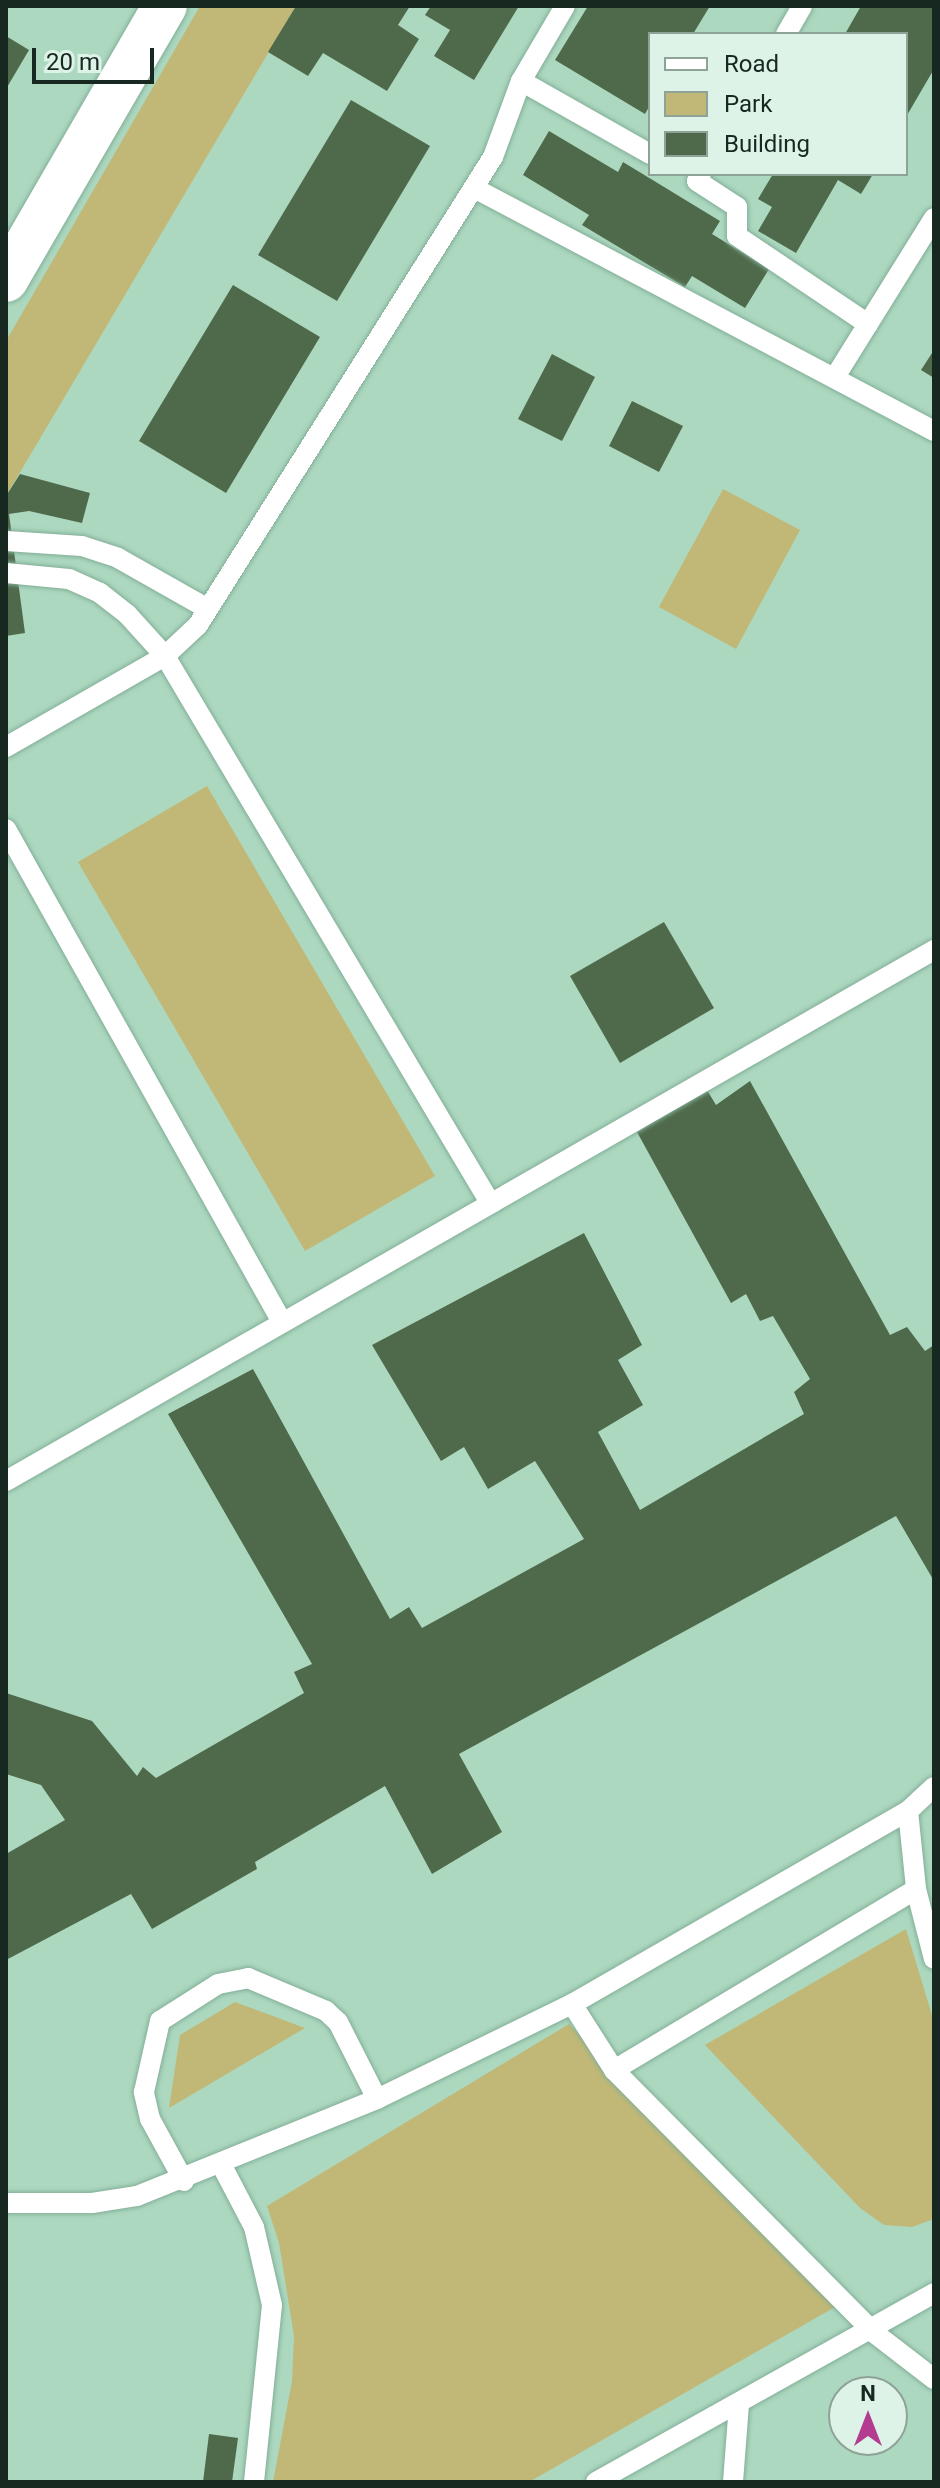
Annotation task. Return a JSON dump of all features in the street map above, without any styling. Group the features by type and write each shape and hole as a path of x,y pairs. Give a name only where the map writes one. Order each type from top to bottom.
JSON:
{"street":[{"path":"6,280 165,6"}],"lane":[{"path":"6,747 165,656 208,609 493,157 521,81 565,6"},
{"path":"787,32 802,6"},
{"path":"521,81 648,153"},
{"path":"694,176 737,207 737,236 868,324"},
{"path":"474,188 934,431"},
{"path":"835,377 934,218"},
{"path":"6,541 82,546 118,558 208,609"},
{"path":"6,573 69,579 100,593 127,614 165,656 489,1201"},
{"path":"6,829 282,1322"},
{"path":"6,1481 489,1201 934,950"},
{"path":"6,2203 92,2203 184,2181 377,2099 572,2004 908,1811 934,1787"},
{"path":"908,1811 916,1889 934,1959"},
{"path":"614,2070 916,1889"},
{"path":"184,2181 150,2119 144,2092 160,2021 218,1984 248,1978 326,2011 338,2022 377,2099"},
{"path":"572,2004 614,2070 873,2332 934,2379"},
{"path":"221,2164 254,2227 272,2305 254,2482"},
{"path":"596,2482 873,2332 934,2293"},
{"path":"733,2482 739,2404"}],"green space":[{"path":"200,6 296,6 6,496 6,341"},
{"path":"723,489 800,530 736,649 659,607"},
{"path":"207,786 435,1176 305,1251 78,862"},
{"path":"906,1929 934,2022 934,2219 912,2227 884,2225 860,2208 705,2045"},
{"path":"235,2002 305,2028 169,2108 180,2035"},
{"path":"569,2024 842,2303 529,2482 273,2482 292,2381 294,2336 279,2243 267,2206"}],"building":[{"path":"296,6 410,6 398,25 419,39 387,91 323,53 308,76 268,52"},
{"path":"431,6 519,6 474,80 434,56 450,30 425,15"},
{"path":"588,6 710,6 694,32 648,32 648,109 645,114 555,60"},
{"path":"861,6 934,6 934,69 908,114 908,32 846,32"},
{"path":"6,36 29,50 6,89"},
{"path":"351,100 430,146 337,301 258,255"},
{"path":"549,131 618,172 623,162 720,221 712,234 769,269 745,308 692,276 685,287 582,225 589,215 523,175"},
{"path":"772,176 872,176 861,194 838,180 796,253 758,231 772,207 758,199"},
{"path":"233,285 320,337 226,493 139,441"},
{"path":"934,350 934,378 921,370"},
{"path":"552,354 595,377 562,441 518,419"},
{"path":"632,401 683,426 659,472 609,446"},
{"path":"20,474 90,493 82,523 29,511 9,514 25,633 6,636 6,496"},
{"path":"664,922 714,1008 620,1063 570,976"},
{"path":"750,1081 890,1335 907,1327 925,1351 934,1345 934,1581 896,1516 459,1754 502,1832 432,1874 385,1786 255,1862 257,1869 152,1929 131,1894 6,1960 6,1854 65,1820 41,1785 6,1774 6,1693 92,1721 137,1776 143,1767 156,1778 304,1693 294,1672 312,1664 168,1414 253,1369 390,1619 409,1607 422,1628 584,1539 535,1461 488,1489 464,1447 441,1461 372,1345 584,1233 642,1345 618,1360 643,1405 598,1432 640,1510 804,1414 794,1392 810,1379 773,1316 760,1321 746,1294 731,1303 637,1132 707,1090 716,1105"},
{"path":"209,2434 238,2438 232,2482 203,2482"}]}
